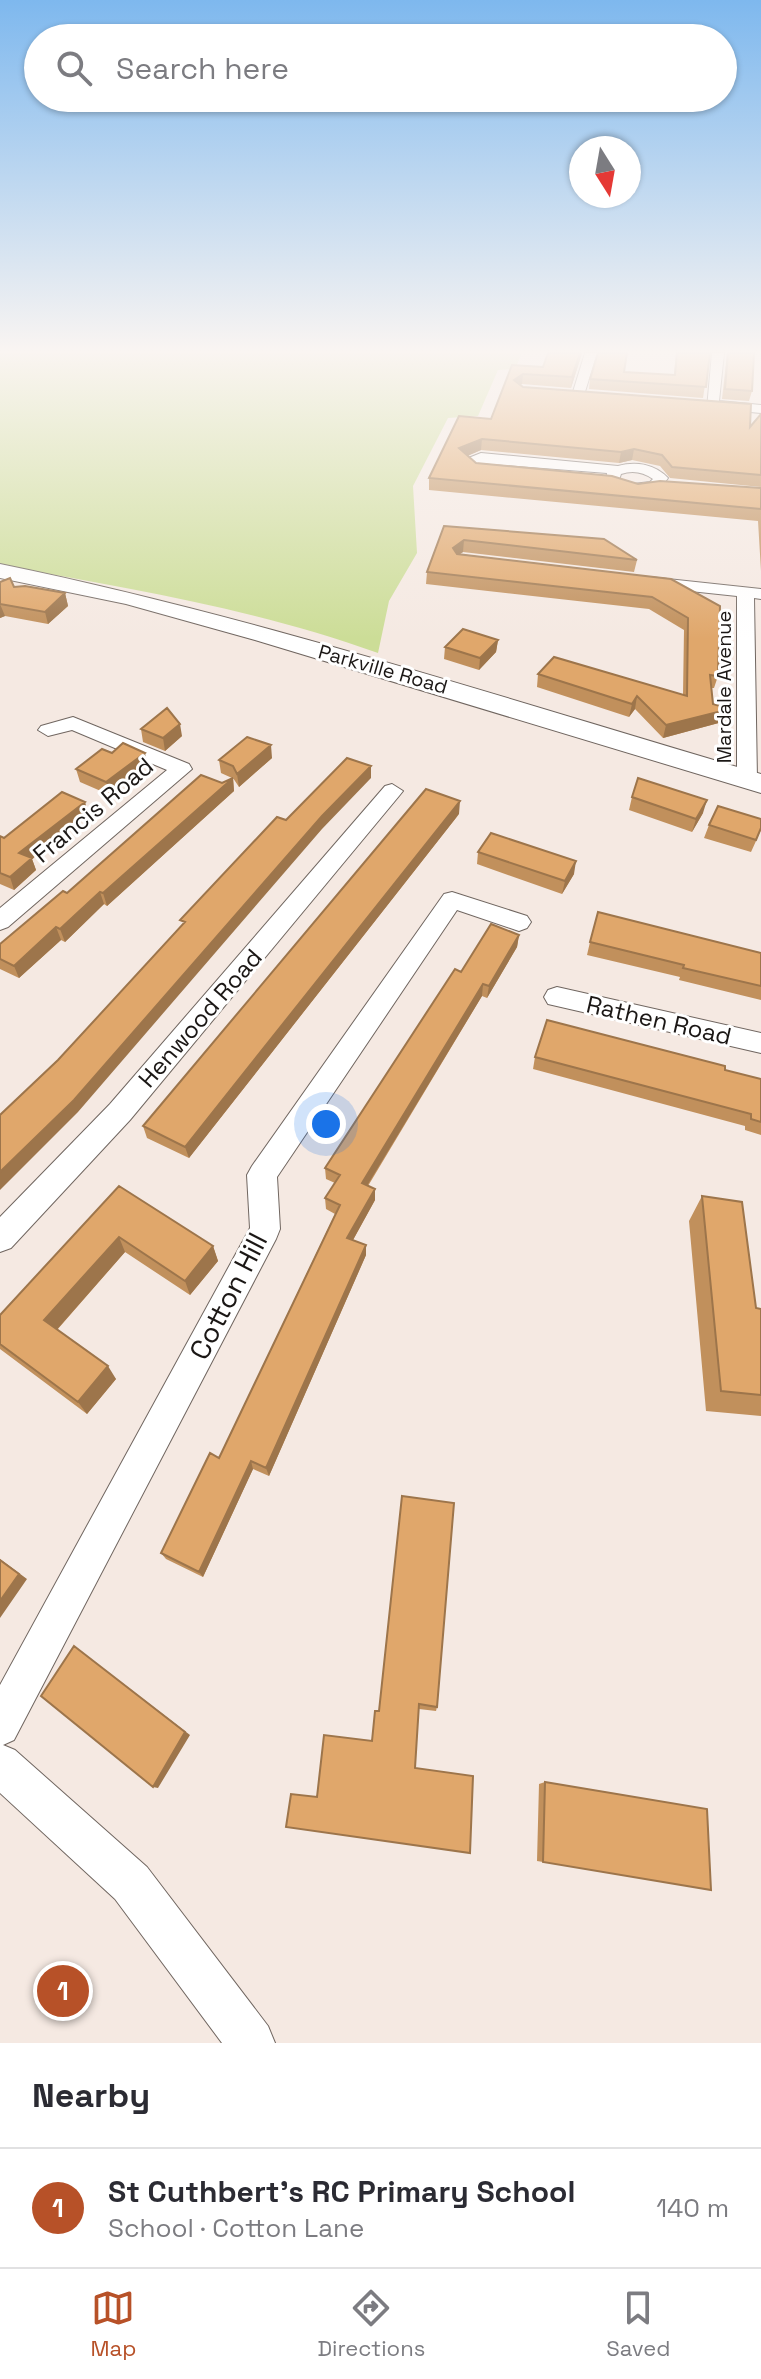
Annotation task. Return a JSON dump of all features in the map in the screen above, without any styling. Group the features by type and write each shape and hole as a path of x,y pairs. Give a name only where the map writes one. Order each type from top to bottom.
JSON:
{"street":[{"path":"615,475 475,467 468,461 481,457 615,475 635,488 665,480"},
{"name":"Parkville Road","path":"4,574 130,598 264,635 754,782"},
{"path":"635,580 753,593"},
{"name":"Mardale Avenue","path":"753,593 754,782"},
{"name":"Francis Road","path":"1,920 189,772 77,714 48,730"},
{"name":"Henwood Road","path":"0,1238 120,1112 392,791"},
{"name":"Cotton Hill","path":"0,1726 265,1229 262,1175 452,900 519,922"},
{"name":"Rathen Road","path":"557,997 761,1043"},
{"path":"0,1765 131,1883 251,2043"}],"green space":[{"path":"0,448 432,448 413,486 417,553 389,601 378,653 238,612 0,565"}],"building":[{"path":"443,448 459,448 476,463 612,476 638,484 660,481 761,488 761,509 429,478"},
{"path":"582,448 761,448 761,475 672,467 662,455 634,449 621,452"},
{"path":"444,526 604,539 637,560 464,540 453,548 457,554 671,579 720,606 718,676 710,675 713,704 730,709 666,725 637,696 632,704 538,674 554,657 687,696 688,618 652,597 427,572"},
{"path":"10,578 14,587 65,593 45,612 0,604 0,582"},
{"path":"463,629 498,640 480,658 445,647"},
{"path":"167,708 180,724 163,738 141,729"},
{"path":"247,737 271,745 237,774 233,766 219,760"},
{"path":"123,743 145,753 106,782 76,769 102,749 112,753"},
{"path":"347,758 371,766 322,816 74,1100 0,1172 0,1115 58,1060 185,922 180,920 277,817 286,820"},
{"path":"201,775 222,783 233,778 103,893 100,892 60,929 56,927 14,966 0,959 0,944 63,891 67,893"},
{"path":"638,778 707,800 696,819 632,797"},
{"path":"426,789 460,801 185,1147 143,1126"},
{"path":"62,792 85,802 19,853 32,858 10,877 0,873 0,836 4,838"},
{"path":"718,806 761,819 756,840 709,825"},
{"path":"491,833 576,861 565,881 478,852"},
{"path":"598,912 761,953 761,986 590,942"},
{"path":"491,924 519,935 489,986 483,984 362,1183 375,1189 347,1238 366,1245 266,1468 251,1461 199,1572 161,1553 210,1453 219,1458 340,1205 325,1198 340,1175 325,1168 455,969 461,972"},
{"path":"547,1020 725,1066 725,1070 761,1079 761,1122 751,1119 751,1114 535,1057"},
{"path":"119,1186 213,1246 185,1281 119,1237 44,1320 108,1366 78,1402 0,1344 0,1315"},
{"path":"702,1196 742,1202 756,1308 761,1309 761,1395 721,1391"},
{"path":"402,1496 454,1503 437,1707 419,1704 415,1768 473,1776 470,1853 286,1827 291,1794 317,1797 324,1735 372,1741 375,1711 379,1711"},
{"path":"0,1560 19,1574 0,1601"},
{"path":"74,1646 185,1732 153,1787 41,1696"},
{"path":"545,1782 707,1809 711,1890 543,1862"}],"place":[{"name":"St Cuthbert's RC Primary School","path":"63,1991"}]}
